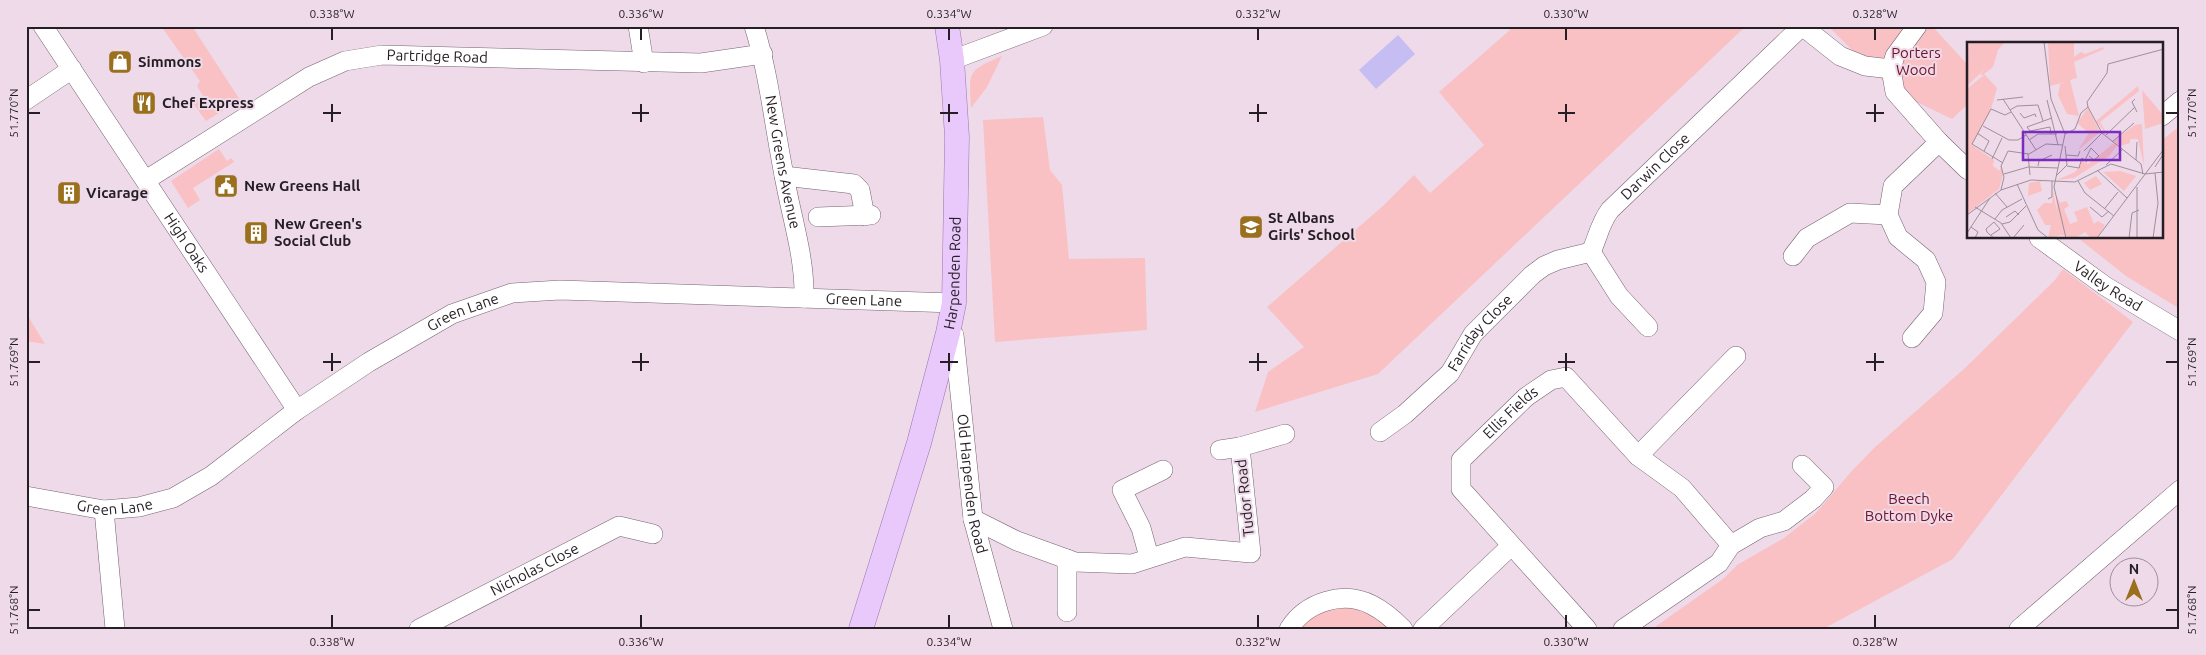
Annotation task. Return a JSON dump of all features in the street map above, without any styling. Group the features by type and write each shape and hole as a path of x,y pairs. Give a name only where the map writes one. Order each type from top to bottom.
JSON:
{"main road":[{"name":"Harpenden Road","path":"861,629 918,443 948,333 954,303 957,182 952,60 947,26"}],"street":[{"name":"High Oaks","path":"43,26 298,410"},
{"path":"638,26 644,63"},
{"name":"New Greens Avenue","path":"754,26 762,54 784,176 805,274 804,298"},
{"path":"952,60 1043,26"},
{"path":"1802,26 1840,56 1865,66 1891,69"},
{"name":"Darwin Close","path":"1591,252 1602,220 1610,210 1802,26"},
{"path":"1917,26 1895,56 1891,69 1895,92 1939,142 1967,169"},
{"name":"Partridge Road","path":"146,180 309,76 345,61 382,55 701,63 762,54"},
{"path":"26,100 72,69"},
{"path":"2164,114 2180,101"},
{"path":"1912,338 1933,313 1936,282 1926,260 1898,237 1888,215 1893,186 1939,142"},
{"path":"784,176 854,184 860,190 870,220"},
{"path":"870,220 871,191"},
{"path":"1793,256 1808,238 1850,213 1888,215"},
{"path":"818,217 870,220"},
{"name":"Valley Road","path":"2040,239 2105,286 2180,331"},
{"path":"1591,252 1619,296 1648,327"},
{"name":"Farriday Close","path":"1380,432 1405,414 1450,373 1473,334 1532,275 1544,266 1558,260 1591,252"},
{"name":"Green Lane","path":"26,496 104,510 140,507 179,495 211,476 298,410 369,362 452,314 512,293 560,290 954,303"},
{"name":"Old Harpenden Road","path":"954,335 973,519 1003,629"},
{"path":"1638,456 1736,356"},
{"name":"Ellis Fields","path":"1587,629 1461,489 1461,460 1526,397 1551,380 1566,377 1638,456 1682,488 1731,545"},
{"name":"Tudor Road","path":"973,519 1017,541 1076,562 1132,564 1185,546 1251,553 1240,447 1286,434"},
{"path":"1220,450 1240,447"},
{"path":"1623,629 1719,564 1731,545 1760,528 1784,521 1806,505 1824,487 1802,465"},
{"path":"1149,557 1140,528 1122,490 1163,470"},
{"path":"2018,629 2180,490"},
{"path":"104,510 115,629"},
{"name":"Nicholas Close","path":"419,629 620,526 653,534"},
{"path":"1423,629 1512,546"},
{"path":"1067,559 1067,612"},
{"path":"1289,629 1301,614 1310,607 1333,599 1345,599 1371,604 1392,618 1403,629"}],"green space":[{"path":"161,26 192,26 240,100 206,121 193,103 203,96 197,86 200,81"},
{"path":"1507,26 1746,26 1378,374 1255,412 1268,372 1304,347 1267,307 1384,205 1414,175 1430,193 1484,145 1439,92 1510,30"},
{"name":"Porters Wood","path":"1828,26 1932,26 1967,64 1967,105 1952,119 1892,90"},
{"path":"1002,56 987,87 971,108 970,86 973,74 982,65"},
{"path":"1043,117 1050,170 1062,185 1069,259 1145,258 1147,330 995,342 983,120"},
{"path":"2180,126 2180,309 2126,276 2079,239 2164,239 2164,138"},
{"path":"219,149 227,161 231,158 234,162 193,188 200,200 188,208 171,181"},
{"name":"Beech Bottom Dyke","path":"2063,269 2133,322 1953,559 1823,629 1652,629 1723,579 1737,565 1784,538 1816,513 1874,448 1965,368 2055,280"},
{"path":"26,313 45,344 26,341"},
{"path":"1356,606 1394,629 1297,629 1319,609"}],"shaded area":[{"path":"1398,35 1415,54 1376,89 1359,70"}],"place":[{"name":"Simmons","path":"120,62"},
{"name":"Chef Express","path":"144,103"},
{"name":"New Greens Hall","path":"226,186"},
{"name":"Vicarage","path":"69,193"},
{"name":"St Albans Girls' School","path":"1251,227"},
{"name":"New Green's Social Club","path":"256,233"}]}
